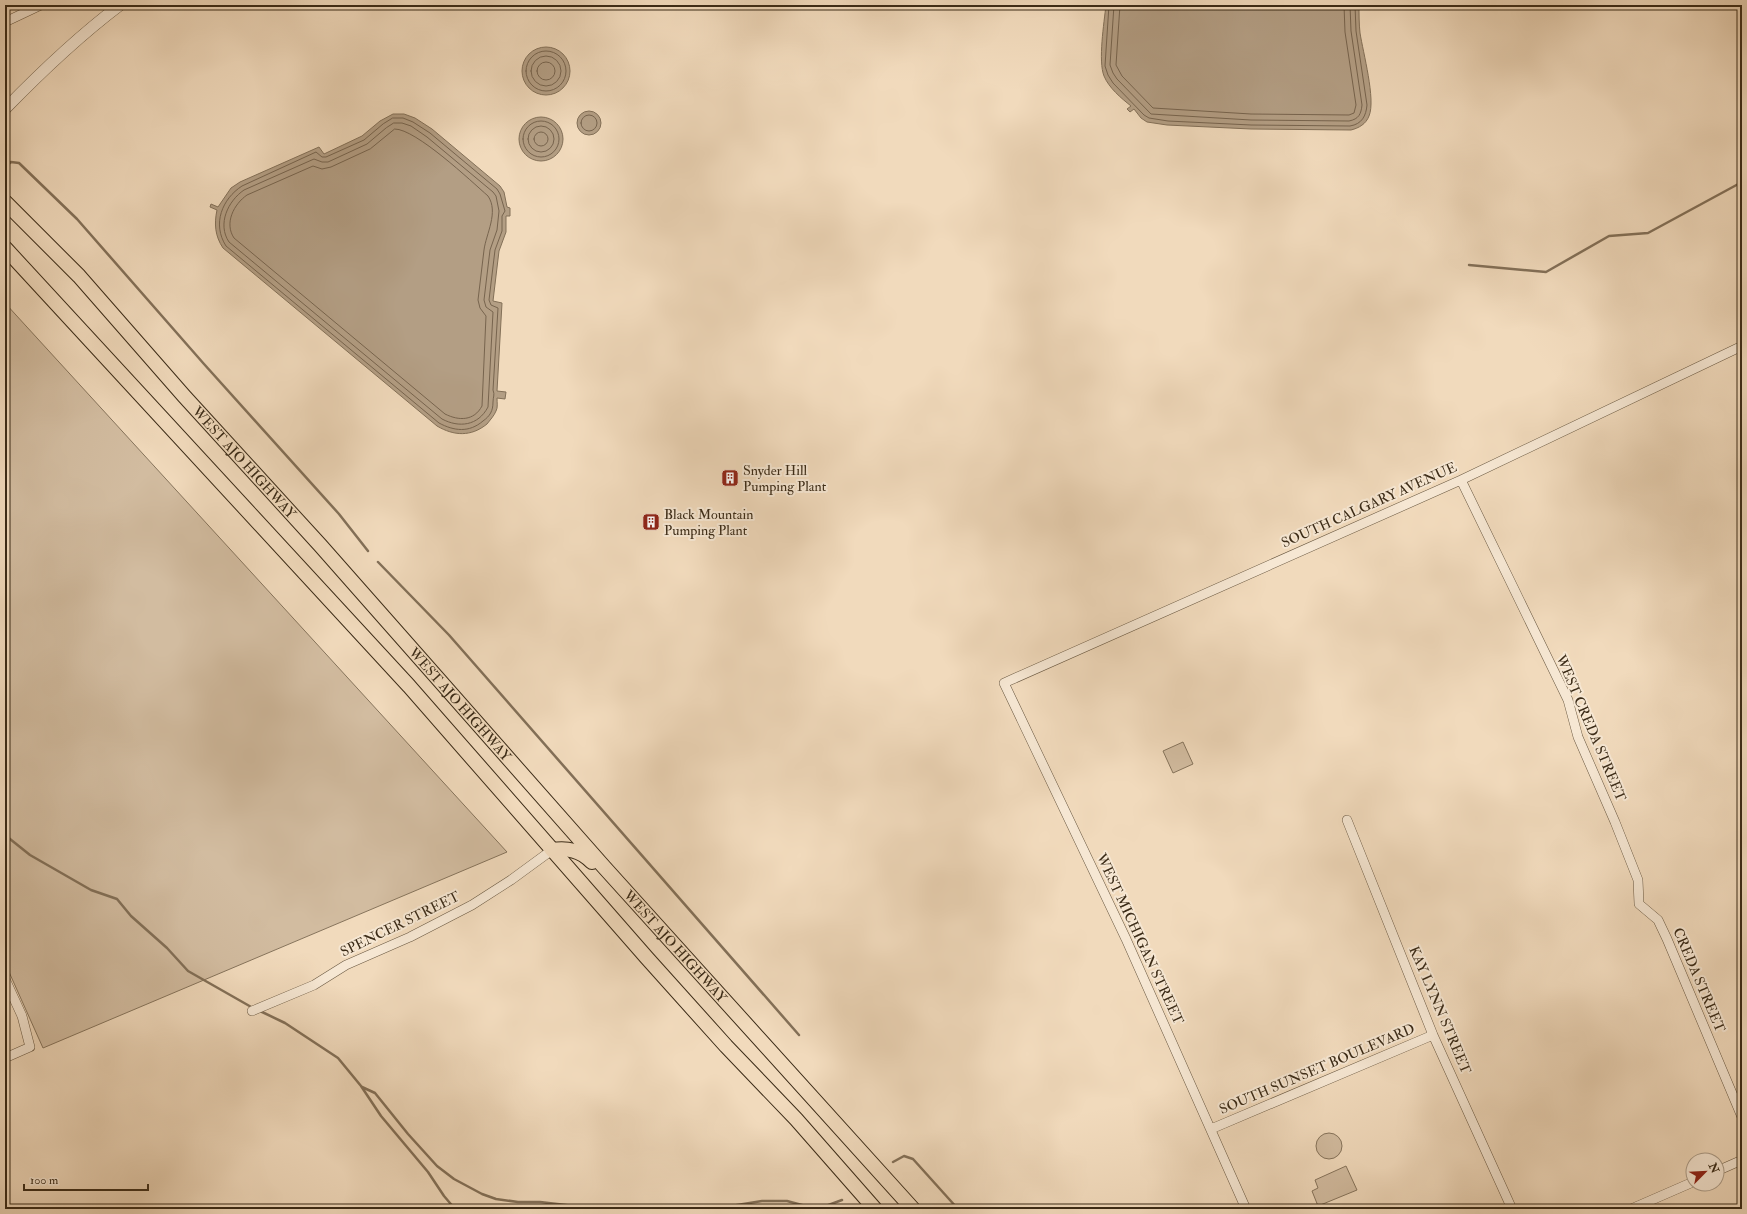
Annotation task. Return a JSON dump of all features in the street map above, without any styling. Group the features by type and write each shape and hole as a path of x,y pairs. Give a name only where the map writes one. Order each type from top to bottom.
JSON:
{"main road":[{"name":"WEST AJO HIGHWAY","path":"5,202 79,276 184,396 320,545 636,902 913,1209"},
{"name":"WEST AJO HIGHWAY","path":"5,248 409,686 668,981 726,1046 790,1113 875,1209"},
{"path":"552,850 574,850 587,857 624,897 636,902"}],"street":[{"path":"5,22 41,5"},
{"path":"5,109 37,76 81,36 120,5"},
{"name":"SOUTH CALGARY AVENUE","path":"1004,683 1460,480 1742,346"},
{"name":"WEST CREDA STREET","path":"1460,480 1568,700 1578,737 1615,822 1638,880 1639,904"},
{"name":"WEST MICHIGAN STREET","path":"1004,683 1126,939 1246,1209"},
{"name":"KAY LYNN STREET","path":"1347,820 1434,1035 1512,1209"},
{"name":"SPENCER STREET","path":"252,1011 314,985 346,965 410,937 472,905 511,880 552,850"},
{"name":"CREDA STREET","path":"1639,904 1658,920 1742,1117"},
{"path":"5,979 22,1016 30,1047 5,1058"},
{"name":"SOUTH SUNSET BOULEVARD","path":"1211,1129 1434,1035"},
{"path":"1725,1167 1742,1160"},
{"path":"1631,1209 1685,1185"}],"shaded area":[{"path":"5,303 507,852 43,1048 5,963"},
{"path":"1183,742 1193,764 1173,773 1163,751"},
{"path":"1329,1133 1338,1137 1342,1146 1338,1155 1329,1159 1320,1155 1316,1146 1320,1137"},
{"path":"1346,1166 1357,1190 1318,1206 1312,1191 1318,1188 1315,1180"}],"water":[{"path":"1106,5 1359,5 1360,33 1371,99 1369,116 1362,125 1351,130 1251,129 1167,125 1147,122 1141,118 1134,109 1130,112 1127,109 1131,106 1112,89 1104,76 1101,52"},
{"path":"541,47 551,47 563,54 570,66 570,76 563,88 551,95 541,95 533,91 526,84 522,76 522,66 526,58 533,51"},
{"path":"589,111 594,112 600,118 600,128 594,134 589,135 584,134 578,128 577,123 578,118 584,112"},
{"path":"393,114 404,114 415,118 432,129 500,186 504,192 507,207 510,208 510,216 506,216 506,232 499,251 493,301 502,303 497,391 506,392 505,399 497,398 497,410 487,424 469,433 462,434 450,432 437,426 223,248 218,239 216,230 217,210 210,207 211,204 218,207 231,188 240,182 319,147 324,154 362,136 380,121"},
{"path":"537,117 545,117 550,118 557,123 562,130 562,148 557,155 550,160 537,161 529,158 522,151 519,143 519,135 522,127 529,120"}],"waterway":[{"path":"5,167 11,162 19,163 77,219 204,364 339,514 368,551"},
{"path":"1469,265 1546,272 1609,236 1648,233 1742,182"},
{"path":"378,562 449,635 799,1035"},
{"path":"5,835 30,855 91,890 117,899 131,916 167,948 188,971 253,1008"},
{"path":"260,1011 285,1023 338,1058 361,1086 381,1116 428,1172 444,1196 455,1209"},
{"path":"362,1087 375,1093 408,1134 437,1166 454,1179 482,1194 496,1199 518,1202 540,1202 600,1209"},
{"path":"893,1162 904,1156 913,1159 958,1209"},
{"path":"640,1209 672,1206 731,1206 762,1201 787,1201 813,1208 823,1207 842,1200"}],"place":[{"name":"Snyder Hill Pumping Plant","path":"730,478"},
{"name":"Black Mountain Pumping Plant","path":"651,522"}]}
